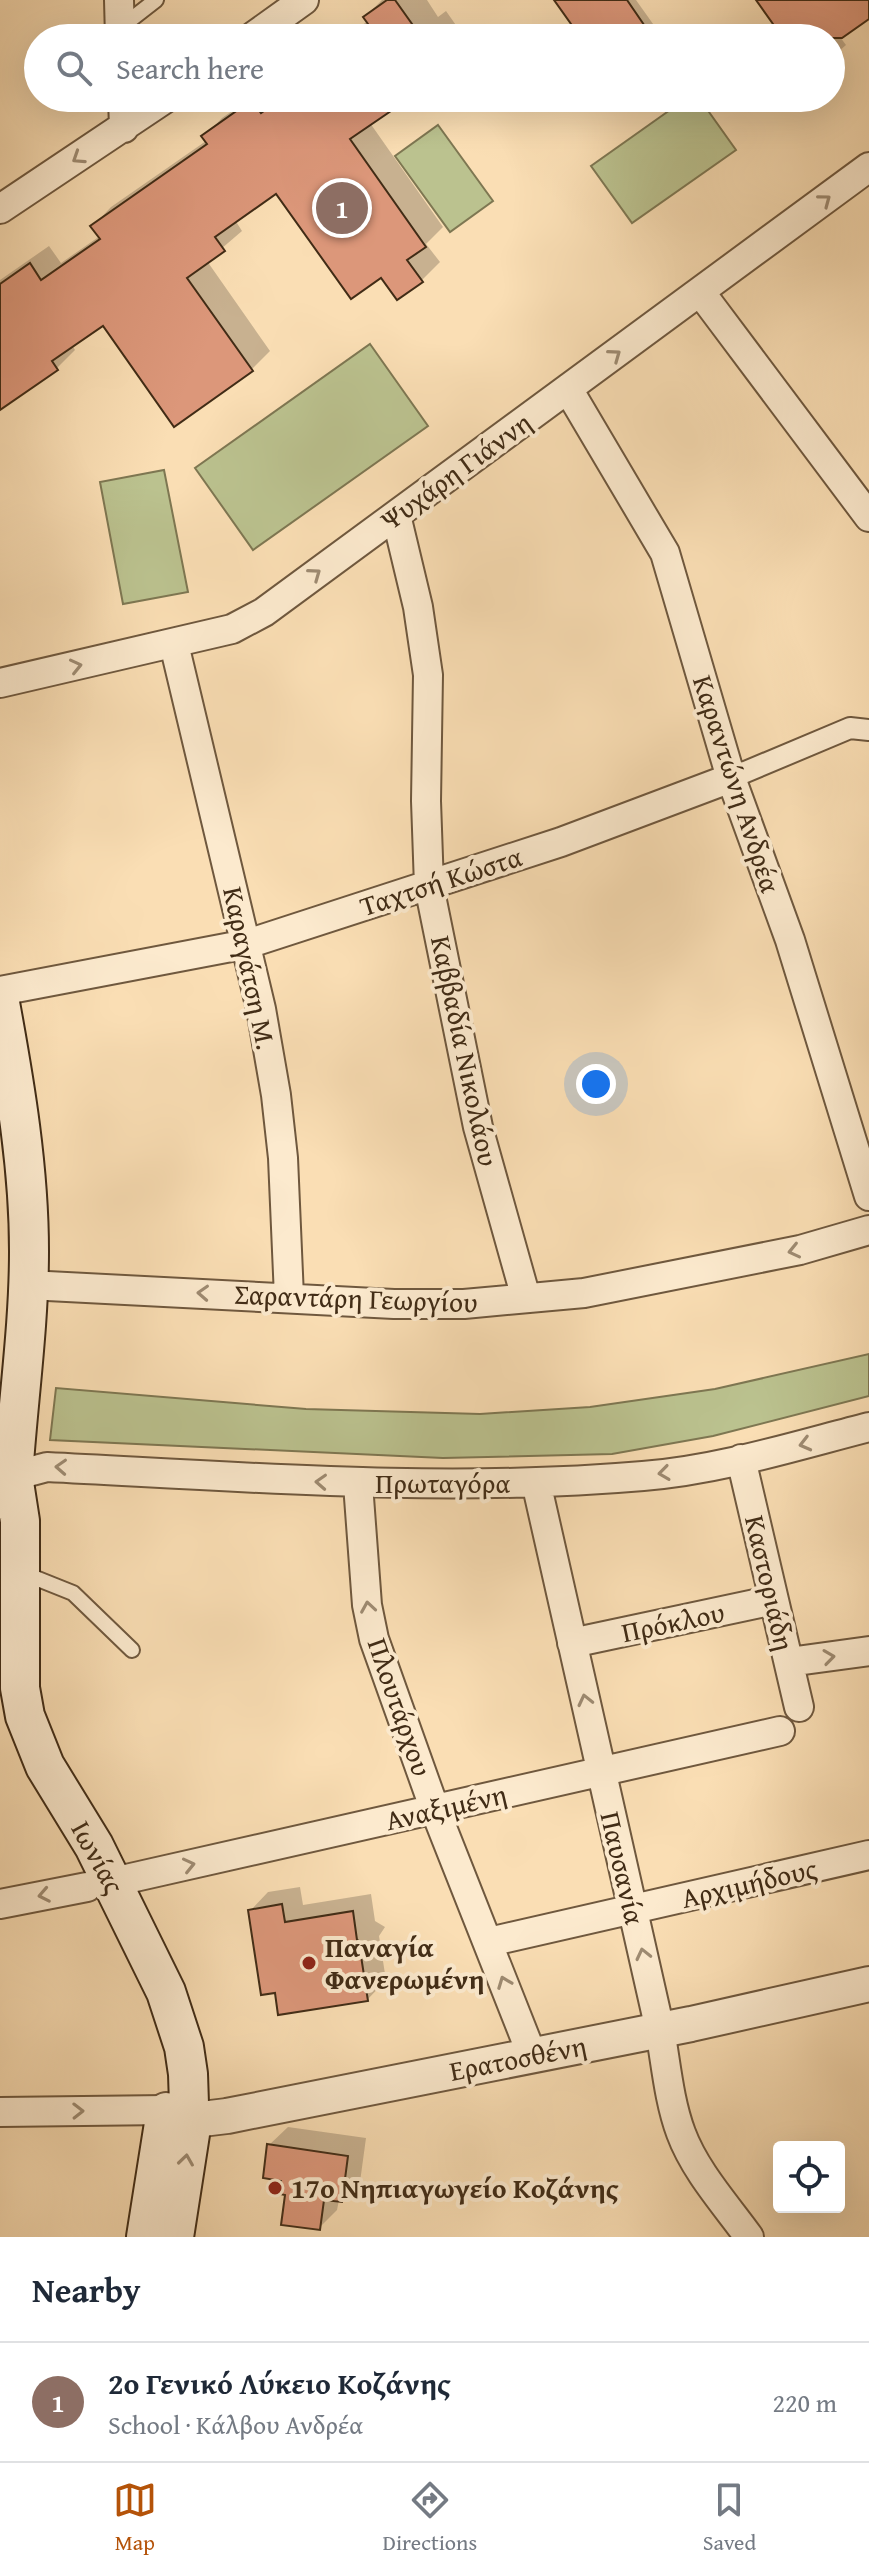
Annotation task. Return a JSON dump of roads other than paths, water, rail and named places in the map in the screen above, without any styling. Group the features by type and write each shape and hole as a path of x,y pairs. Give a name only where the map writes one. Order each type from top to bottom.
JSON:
{"main road":[{"name":"Ιωνίας","path":"0,1003 13,1077 13,1196 27,1295 16,1436 6,1476 20,1521 10,1568 20,1688 25,1716 45,1766 100,1884 176,2018 184,2047 178,2113 174,2237"},
{"name":"Ιωνίας","path":"0,1709 24,1777 68,1847 100,1884"},
{"name":"Ιωνίας","path":"146,2237 178,2113"}],"street":[{"path":"271,24 304,0"},
{"path":"123,112 124,128"},
{"path":"0,209 146,112"},
{"name":"Ψυχάρη Γιάννη","path":"0,683 232,629 264,612 869,167"},
{"path":"701,293 869,517"},
{"name":"Καραντώνη Ανδρέα","path":"568,389 665,553 731,778 790,940 869,1196"},
{"name":"Καββαδία Νικολάου","path":"396,515 418,607 428,675 426,801 429,886 478,1127 526,1298"},
{"name":"Καραγάτση Μ.","path":"174,644 247,944 276,1095 283,1158 289,1297"},
{"name":"Ταχτσή Κώστα","path":"0,991 247,944 561,842 731,778 850,728 869,730"},
{"name":"Σαραντάρη Γεωργίου","path":"27,1295 289,1297 394,1304 464,1304 584,1293 800,1250 869,1230"},
{"name":"Πρωταγόρα","path":"6,1476 47,1467 358,1484 536,1482 645,1476 741,1459 869,1427"},
{"name":"Καστοριάδη","path":"741,1459 799,1707"},
{"name":"Παυσανία","path":"536,1482 660,2030 674,2110 692,2156 749,2237"},
{"name":"Πλουτάρχου","path":"358,1484 367,1605 374,1639 435,1810 532,2055"},
{"name":"Πρόκλου","path":"572,1643 774,1600"},
{"path":"789,1662 869,1651"},
{"name":"Αναξιμένη","path":"0,1904 435,1810 780,1731"},
{"name":"Αρχιμήδους","path":"489,1942 869,1855"},
{"name":"Ερατοσθένη","path":"178,2113 202,2119 227,2116 660,2030 869,1984"},
{"path":"0,2112 178,2113"}],"lane":[{"path":"120,22 156,0"},
{"path":"10,1568 73,1593 132,1650"}],"place":[{"name":"2ο Γενικό Λύκειο Κοζάνης","path":"342,208"},
{"name":"Παναγία Φανερωμένη","path":"309,1963"},
{"name":"17ο Νηπιαγωγείο Κοζάνης","path":"275,2188"}]}
